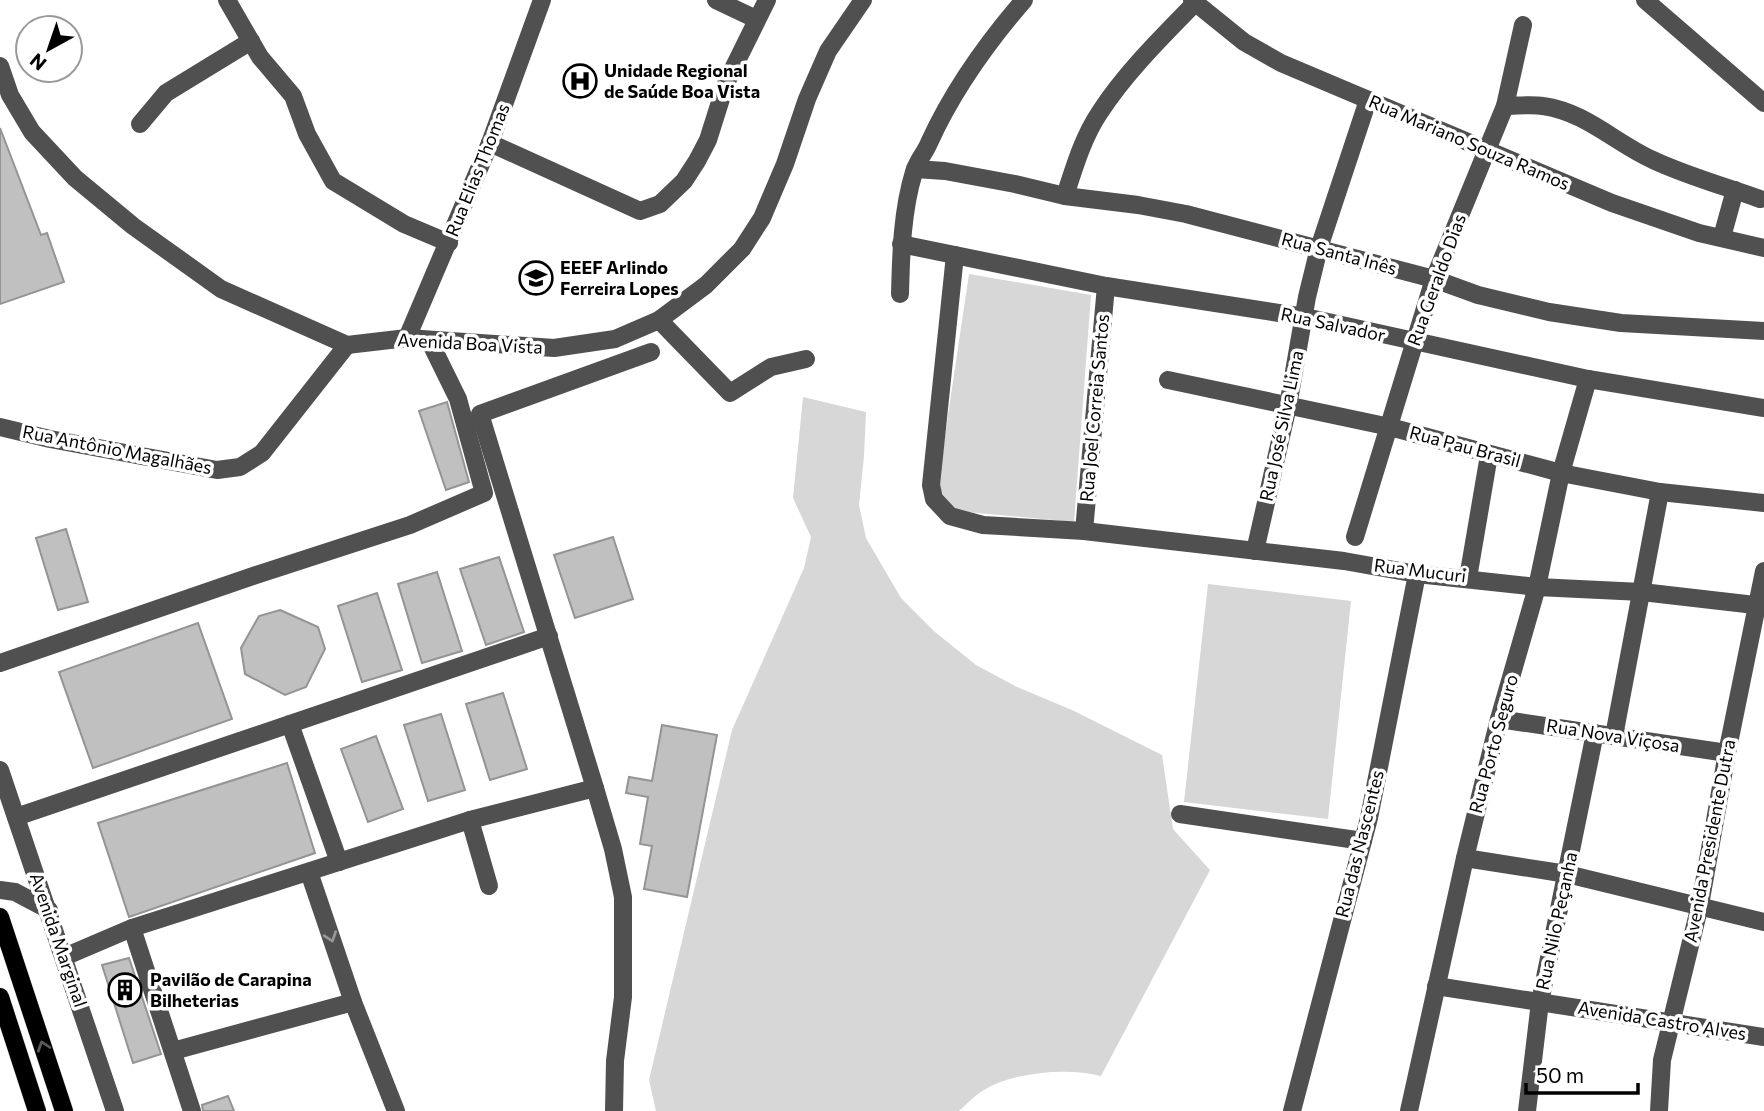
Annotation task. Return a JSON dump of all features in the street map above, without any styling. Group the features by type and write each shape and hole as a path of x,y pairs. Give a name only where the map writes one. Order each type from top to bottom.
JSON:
{"main road":[{"path":"0,917 64,1111"},
{"path":"0,997 37,1111"}],"street":[{"path":"227,0 260,57 293,96 307,134 333,181 404,224 449,243"},
{"name":"Rua Elias Thomas","path":"407,338 490,143 542,0"},
{"path":"716,0 757,19"},
{"path":"490,143 640,211 660,204 684,181 708,140 726,83 767,0"},
{"name":"Avenida Boa Vista","path":"347,345 407,338 554,348 615,339 659,320 706,285 741,249 762,218 828,51 863,0"},
{"path":"901,294 901,244 915,169 944,110 964,77 1001,26 1024,0"},
{"path":"1645,0 1764,103"},
{"path":"1065,196 1099,113 1151,48 1193,2"},
{"name":"Rua Mariano Souza Ramos","path":"1193,2 1244,42 1281,63 1650,218 1764,248"},
{"name":"Rua Geraldo Dias","path":"1356,537 1434,279 1505,106 1523,25"},
{"path":"140,124 166,93 251,41"},
{"path":"0,66 10,95 32,132 75,178 133,226 220,289 347,345"},
{"name":"Rua José Silva Lima","path":"1255,551 1288,406 1307,297 1319,248 1368,100"},
{"path":"1505,106 1541,105 1564,111 1589,122 1653,161 1760,199"},
{"name":"Rua Santa Inês","path":"915,169 972,176 1065,196 1186,214 1434,279 1503,302 1584,319 1764,331"},
{"path":"1722,237 1735,190"},
{"name":"Rua Salvador","path":"901,244 1106,286 1305,317 1588,379 1764,408"},
{"name":"Rua Mucuri","path":"955,255 931,485 934,499 950,516 983,525 1084,531 1344,561 1417,574 1537,587 1642,592 1755,606"},
{"name":"Rua Joel Correia Santos","path":"1084,531 1106,286"},
{"path":"659,320 730,393 771,367 806,359"},
{"path":"0,663 410,525 484,493 458,399 429,340"},
{"name":"Rua Antônio Magalhães","path":"0,427 217,470 240,467 262,453 347,345"},
{"path":"480,414 651,352"},
{"name":"Rua Porto Seguro","path":"1409,1111 1465,858 1499,719 1537,587 1561,473 1588,379"},
{"name":"Rua Pau Brasil","path":"1168,380 1390,426 1561,473 1660,492 1764,503"},
{"path":"458,399 480,414 613,849 622,897 623,998 615,1061 614,1111"},
{"path":"1468,578 1489,455"},
{"path":"1614,736 1660,492"},
{"name":"Avenida Presidente Dutra","path":"1659,1111 1662,1060 1700,905 1755,606 1764,571"},
{"name":"Rua das Nascentes","path":"1292,1111 1363,841 1417,574"},
{"path":"16,817 549,636"},
{"name":"Rua Nova Viçosa","path":"1499,719 1727,753"},
{"path":"290,724 339,862"},
{"name":"Rua Nilo Peçanha","path":"1527,1111 1540,1002 1595,733"},
{"name":"Avenida Marginal","path":"0,770 115,1111"},
{"path":"64,957 132,928 470,820 595,788"},
{"path":"1180,814 1363,841"},
{"path":"470,820 489,886"},
{"path":"1465,858 1567,874 1764,922"},
{"path":"309,872 353,1002 396,1111"},
{"path":"0,890 15,892 49,910"},
{"path":"132,928 192,1111"},
{"name":"Avenida Castro Alves","path":"1436,986 1764,1037"},
{"path":"173,1051 353,1002"}],"shaded area":[{"path":"969,274 1091,295 1074,522 934,509"},
{"path":"803,397 866,412 859,505 866,538 901,598 935,632 976,665 1162,755 1173,829 1210,870 1101,1076 1073,1072 1025,1075 981,1092 959,1111 656,1111 649,1080 732,730 804,568 811,537 793,498"},
{"path":"1208,584 1351,601 1328,819 1184,802"}],"building":[{"path":"0,128 41,235 47,233 64,282 0,304"},
{"path":"447,402 469,482 446,490 419,411"},
{"path":"66,529 88,602 58,610 36,538"},
{"path":"613,537 633,599 575,618 554,555"},
{"path":"499,557 524,632 486,645 460,569"},
{"path":"437,572 462,651 422,663 398,584"},
{"path":"377,593 402,670 362,682 338,606"},
{"path":"280,610 318,627 325,649 306,687 285,695 245,674 241,648 259,616"},
{"path":"198,623 232,719 93,768 59,672"},
{"path":"503,693 527,769 490,780 466,704"},
{"path":"441,714 465,790 428,801 404,725"},
{"path":"662,725 717,735 687,897 644,889 652,846 640,844 648,797 626,793 629,777 652,781"},
{"path":"376,736 403,809 368,822 341,749"},
{"path":"287,763 315,853 129,917 98,823"},
{"name":"Pavilão de Carapina Bilheterias","path":"129,958 161,1054 133,1063 102,965"},
{"path":"228,1096 234,1111 203,1111 202,1105"}],"place":[{"name":"Unidade Regional de Saúde Boa Vista","path":"580,81"},
{"name":"EEEF Arlindo Ferreira Lopes","path":"536,278"},
{"name":"Pavilão de Carapina Bilheterias","path":"125,990"}]}
